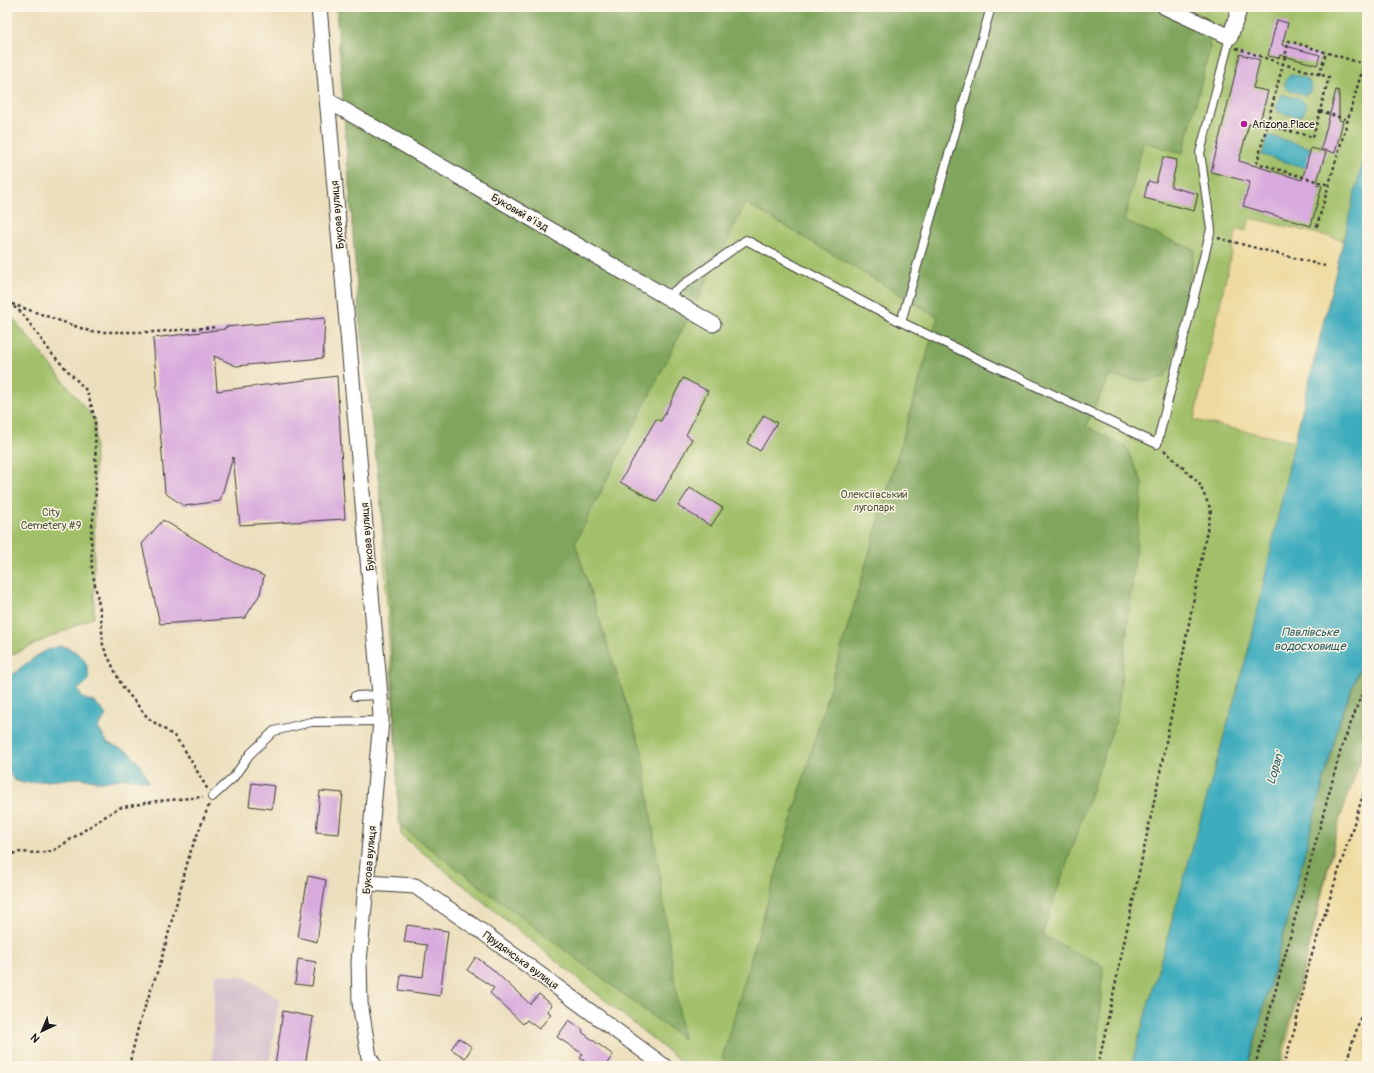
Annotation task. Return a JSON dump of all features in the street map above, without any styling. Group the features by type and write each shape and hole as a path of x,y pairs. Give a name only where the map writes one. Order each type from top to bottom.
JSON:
{"street":[{"name":"Букова вулиця","path":"319,7 380,695 381,721 359,962 360,1003 369,1057 374,1066"},
{"path":"1165,7 1229,41 1240,7"},
{"name":"Буковий в'їзд","path":"327,100 713,324"},
{"name":"Прудянська вулиця","path":"367,883 415,886 481,930 664,1066"}],"lane":[{"path":"900,322 991,7"},
{"path":"666,297 746,240 900,322 1157,444 1210,236 1211,229 1200,153 1229,41"},
{"path":"355,696 380,695"},
{"path":"212,797 233,778 250,754 274,731 311,722 381,721"}],"path":[{"path":"1229,41 1283,64 1329,77 1313,137 1267,125"},
{"path":"1316,229 1362,74 1364,64 1289,41 1257,163 1329,185"},
{"path":"1319,74 1326,52"},
{"path":"1362,74 1367,75"},
{"path":"1320,111 1348,120"},
{"path":"1210,236 1325,266"},
{"path":"212,797 183,747 174,736 148,718 122,686 103,646 101,615 92,569 90,536 96,492 95,420 91,404 87,391 52,354 22,313 9,303 92,332 155,332 216,327"},
{"path":"1098,1066 1159,778 1212,510 1199,483 1157,444"},
{"path":"1255,1066 1341,749 1367,681"},
{"path":"1283,1066 1294,1032 1310,960 1367,783"},
{"path":"7,856 18,852 36,853 53,851 118,808 157,801 212,797"},
{"path":"129,1066 139,1024 161,961 190,853 212,797"},
{"path":"1345,1066 1367,997"}],"shaded area":[{"path":"215,974 244,976 279,1000 269,1066 212,1066"}],"green space":[{"name":"Олексіївський лугопарк","path":"336,7 1165,7 1207,26 1210,48 1183,153 1143,142 1124,221 1195,250 1171,366 1164,377 1146,381 1109,376 1086,426 1126,447 1143,484 1117,717 1042,935 1103,966 1096,1066 732,1066 722,1058 938,317 746,203 575,543 642,752 683,1039 399,825 389,570 359,315"},
{"name":"Олексіївський лугопарк","path":"350,7 1367,7 1367,1066 686,1066 401,835"},
{"name":"City Cemetery #9","path":"7,311 95,420 94,617 7,657"},
{"path":"1367,649 1367,739 1340,819 1278,1066 1248,1066 1340,719"}],"sand":[{"path":"1250,218 1344,240 1295,442 1194,420 1237,229 1246,231"},
{"path":"1367,742 1367,1066 1281,1066 1340,819"}],"water":[{"path":"1290,75 1306,79 1312,87 1310,92 1305,95 1288,90 1285,87 1285,81"},
{"path":"1282,94 1299,98 1306,104 1304,114 1298,117 1278,112 1276,105"},
{"path":"1268,135 1311,148 1306,168 1262,155"},
{"name":"Павлівське водосховище","path":"1367,143 1367,649 1340,719 1248,1066 1131,1066 1252,637 1292,452"},
{"path":"62,646 79,654 86,663 88,681 78,690 82,698 96,703 106,715 98,728 108,743 129,752 141,766 149,782 126,778 101,782 80,778 23,783 14,780 7,769 7,679 39,654"}],"building":[{"path":"1277,20 1288,23 1282,45 1320,55 1317,65 1280,55 1279,58 1268,56"},
{"path":"1240,54 1260,60 1253,88 1268,91 1259,126 1249,124 1239,161 1302,180 1311,148 1326,152 1316,184 1322,186 1311,226 1243,206 1250,182 1211,172"},
{"path":"1336,90 1339,91 1339,120 1343,121 1335,153 1321,149"},
{"path":"1163,157 1177,160 1171,187 1198,194 1194,211 1144,198 1148,181 1156,183"},
{"path":"325,318 323,358 236,366 214,356 217,391 337,376 345,519 240,525 233,457 220,501 184,506 165,493 153,338 225,329 225,327"},
{"path":"683,378 708,391 686,435 692,439 657,502 620,482 656,419 661,421"},
{"path":"764,415 777,423 760,451 747,443"},
{"path":"690,488 723,508 711,526 678,506"},
{"path":"163,520 235,563 264,576 260,594 245,618 160,624 142,544"},
{"path":"252,783 275,786 272,809 249,806"},
{"path":"320,791 343,793 339,834 316,832"},
{"path":"308,876 326,880 317,942 298,937"},
{"path":"407,925 448,931 440,996 399,990 401,974 423,977 427,945 404,942"},
{"path":"476,957 491,968 530,1004 539,994 552,1005 547,1011 551,1014 539,1029 527,1020 523,1024 490,993 494,988 467,970"},
{"path":"298,959 316,962 312,986 295,984"},
{"path":"283,1011 313,1017 305,1066 275,1066"},
{"path":"569,1020 583,1030 582,1032 613,1055 605,1066 591,1066 580,1058 583,1054 557,1037"},
{"path":"459,1038 472,1047 465,1058 451,1049"}],"place":[{"name":"Arizona.Place","path":"1244,124"}],"water label":[{"name":"Lopan'","path":"1275,768"}]}
